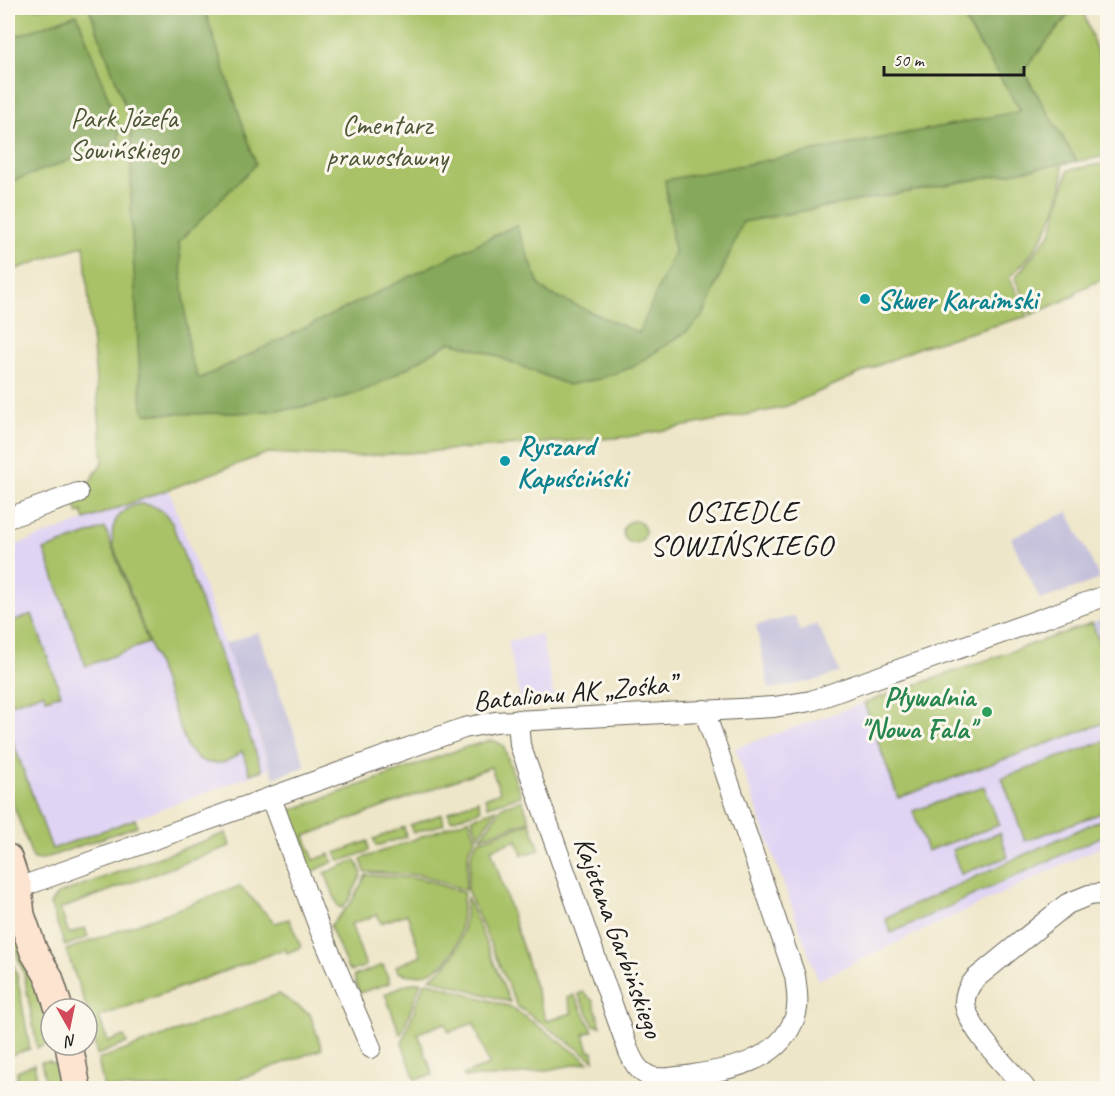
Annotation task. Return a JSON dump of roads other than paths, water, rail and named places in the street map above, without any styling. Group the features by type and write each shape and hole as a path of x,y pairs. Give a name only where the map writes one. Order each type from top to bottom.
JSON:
{"street":[{"path":"8,518 78,493"},
{"name":"Batalionu AK „Zośka”","path":"18,888 486,723 774,707 812,701 1107,595"},
{"name":"Kajetana Garbińskiego","path":"518,720 520,745 629,1052 637,1068 651,1078 669,1078 728,1070 768,1052 782,1039 794,1022 798,1000 795,976 704,710"},
{"path":"271,798 320,930 371,1048"},
{"path":"8,858 18,888 34,910 48,948 49,977 55,997"},
{"path":"1025,1089 973,1023 965,1005 967,989 975,978 1067,904 1089,895 1107,893"},
{"path":"71,1057 77,1089"}],"place":[{"name":"Skwer Karaimski","path":"865,299"},
{"name":"Ryszard Kapuściński","path":"505,461"},
{"name":"Pływalnia \"Nowa Fala\"","path":"987,712"}],"district":[{"name":"OSIEDLE SOWIŃSKIEGO","path":"742,528"}],"park label":[{"name":"Park Józefa Sowińskiego","path":"124,133"},
{"name":"Cmentarz prawosławny","path":"387,140"}]}
